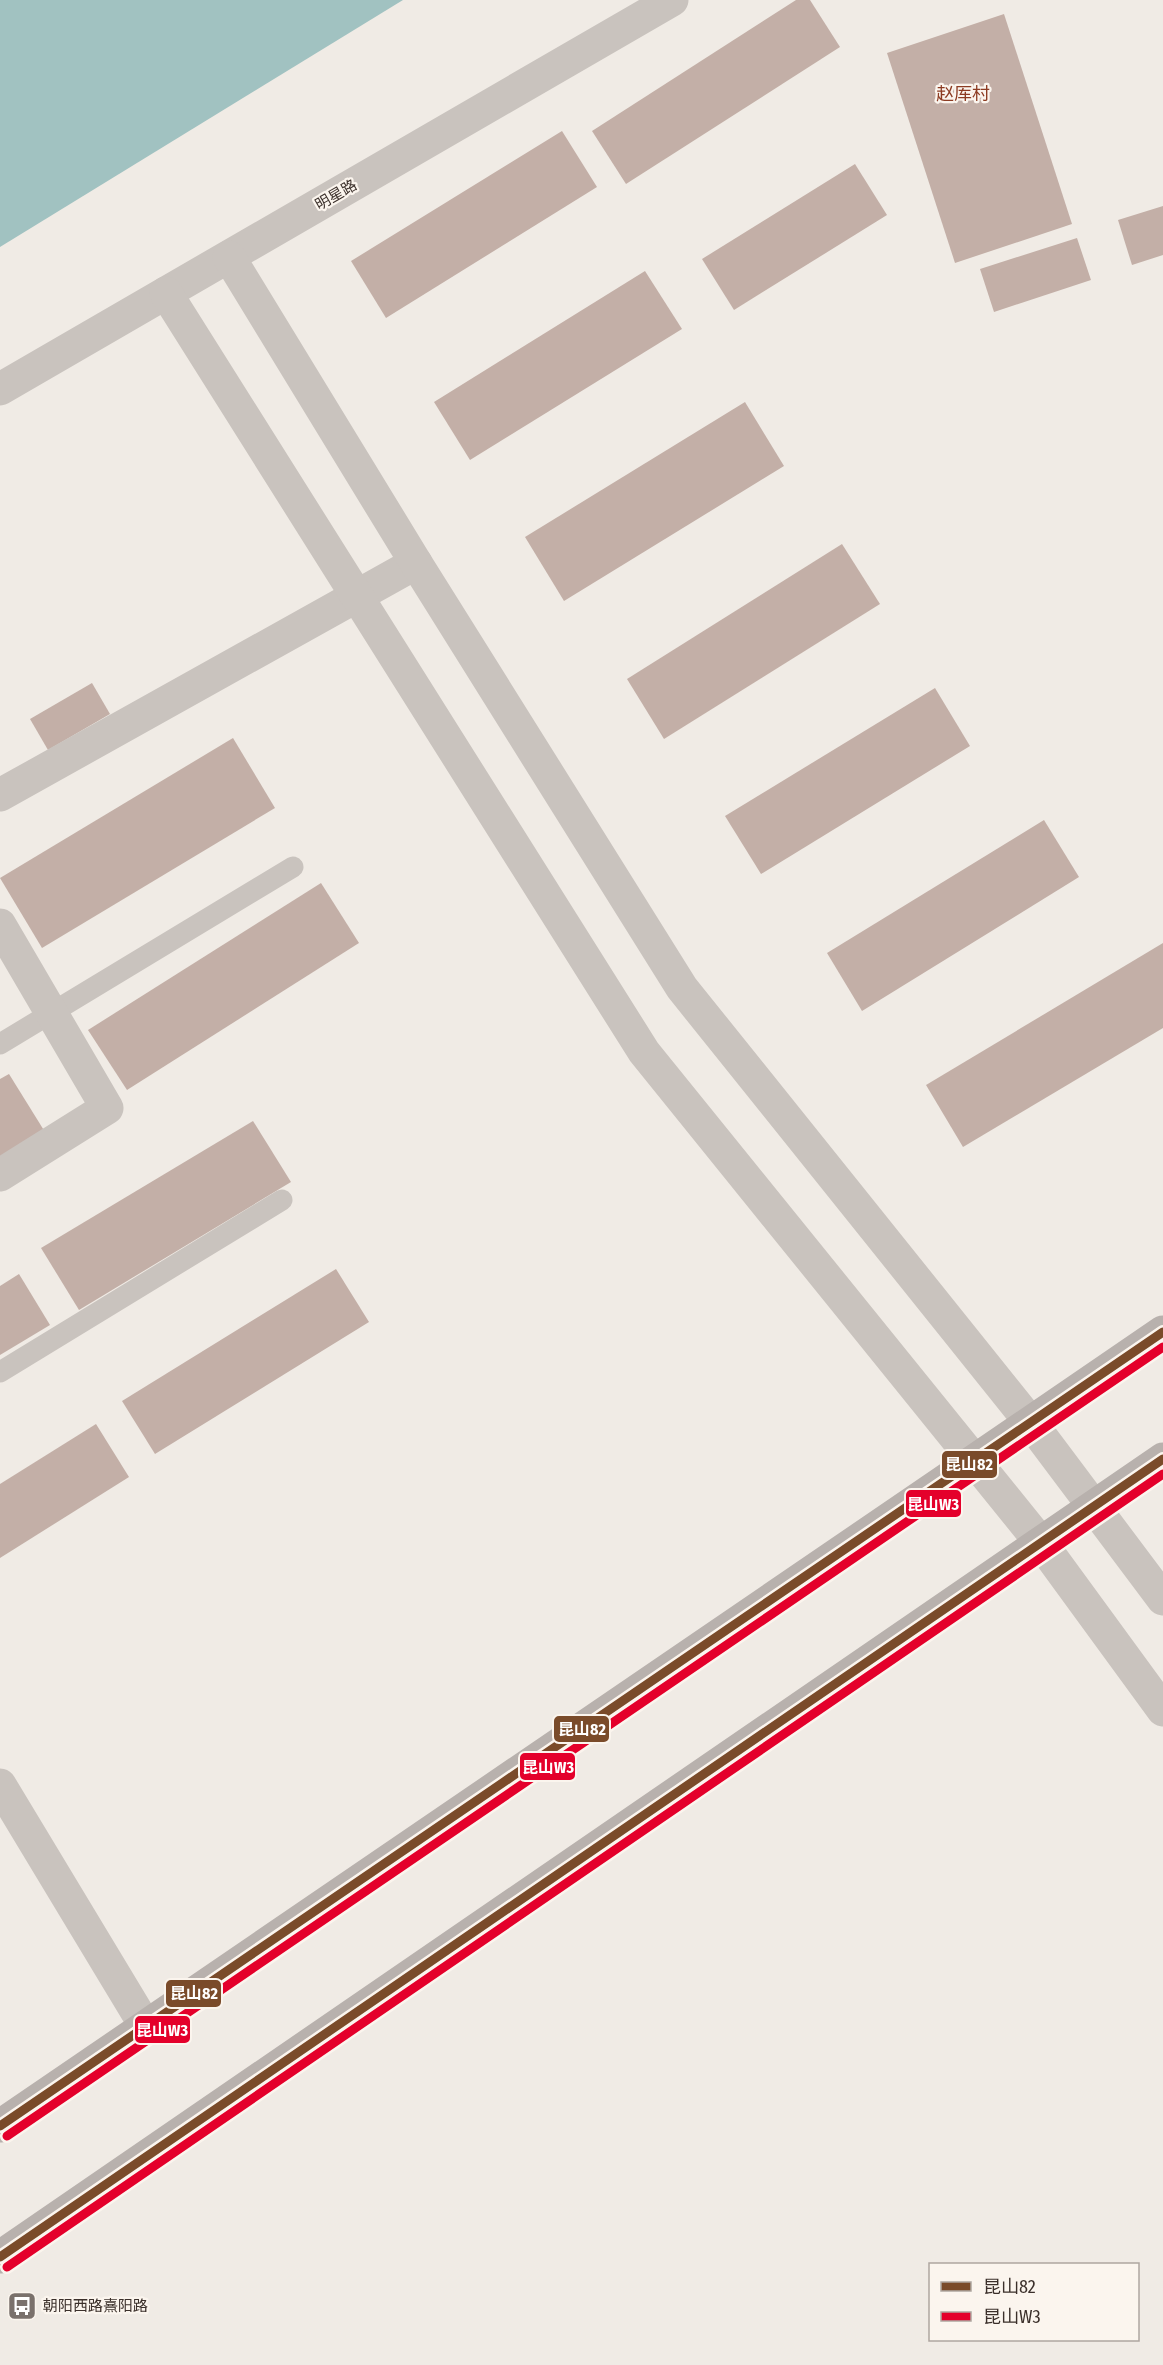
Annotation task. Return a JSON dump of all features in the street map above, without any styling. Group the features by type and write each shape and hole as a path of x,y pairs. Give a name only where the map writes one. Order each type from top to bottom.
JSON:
{"main road":[{"path":"0,2126 1163,1332"},
{"path":"0,2257 1163,1459"}],"street":[{"name":"明星路","path":"0,389 672,0"},
{"path":"229,257 416,563 682,988 1031,1423 1095,1505 1163,1599"},
{"path":"166,293 644,1052 1041,1543 1163,1710"},
{"path":"0,795 416,563"},
{"path":"0,925 107,1108 0,1175"},
{"path":"0,1785 146,2027"}],"lane":[{"path":"0,1044 292,867"},
{"path":"0,1372 282,1200"}],"water":[{"path":"0,0 403,0 0,247"}],"building":[{"path":"796,0 810,0 840,47 626,184 592,131"},
{"path":"1004,14 1072,224 955,263 887,53"},
{"path":"562,131 597,187 386,318 351,261"},
{"path":"855,164 887,215 734,310 702,259"},
{"path":"1163,206 1163,255 1132,265 1118,220"},
{"path":"1077,238 1091,280 994,312 980,269"},
{"path":"645,271 682,329 470,460 434,402"},
{"path":"745,402 784,466 564,601 525,537"},
{"path":"842,544 880,604 664,739 627,679"},
{"path":"92,683 110,714 48,750 30,719"},
{"path":"935,688 970,746 761,874 725,816"},
{"path":"233,738 275,808 42,948 0,878"},
{"path":"1044,820 1079,877 862,1011 827,953"},
{"path":"321,883 359,943 127,1090 88,1030"},
{"path":"1163,943 1163,1028 963,1147 926,1085"},
{"path":"9,1074 45,1132 0,1159 0,1079"},
{"path":"253,1121 291,1182 79,1310 41,1248"},
{"path":"336,1269 369,1322 155,1454 122,1401"},
{"path":"19,1274 50,1325 0,1355 0,1286"},
{"path":"96,1424 129,1477 0,1558 0,1484"}],"transit line":[{"name":"昆山82","path":"0,2126 1163,1332"},
{"name":"昆山W3","path":"7,2136 1163,1347"},
{"name":"昆山82","path":"0,2257 1163,1459"},
{"name":"昆山W3","path":"7,2267 1163,1474"}],"place":[{"name":"朝阳西路熹阳路","path":"22,2306"}],"district":[{"name":"赵厍村","path":"963,94"}]}
